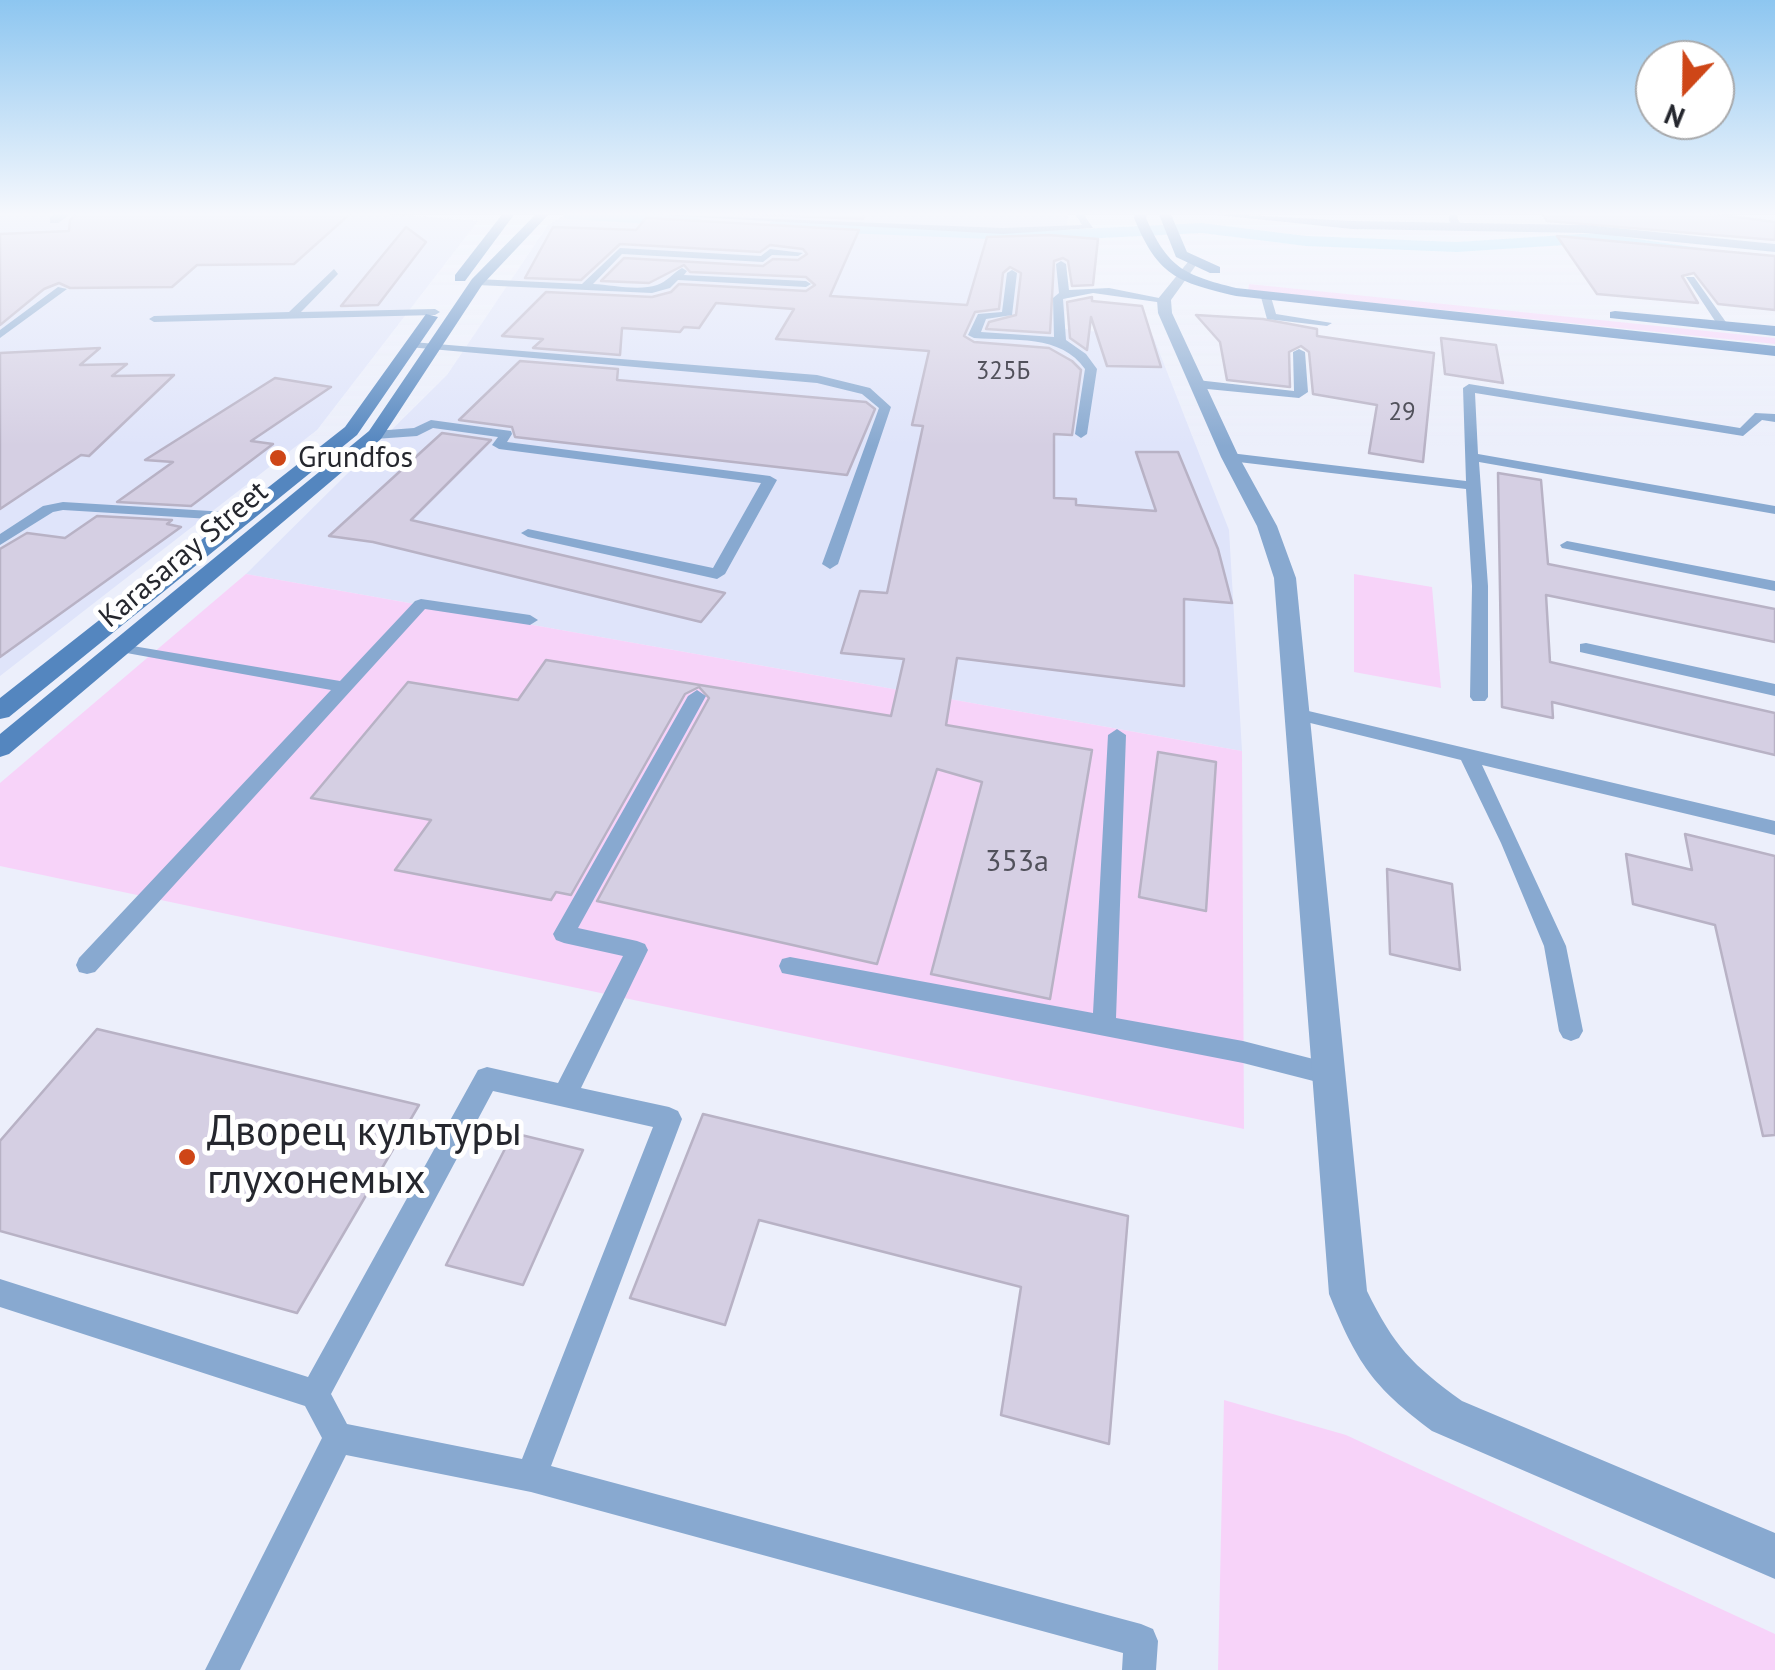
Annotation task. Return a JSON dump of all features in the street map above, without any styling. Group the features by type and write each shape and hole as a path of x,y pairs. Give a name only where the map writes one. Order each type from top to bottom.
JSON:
{"main road":[{"name":"Karasaray Street","path":"0,710 350,431 451,290"},
{"name":"Karasaray Street","path":"0,748 375,435 472,290"},
{"path":"1245,290 1266,296 1775,350"},
{"path":"1374,290 1413,294"},
{"path":"1604,314 1775,330"}],"street":[{"path":"1172,290 1164,314 1230,457 1267,526 1285,578 1300,714 1348,1294 1365,1335 1393,1372 1428,1403 1467,1426 1775,1556"}],"lane":[{"path":"0,335 59,290"},
{"path":"292,316 317,290"},
{"path":"1010,290 1007,316 982,316 974,336 1060,341 1082,356 1091,369 1081,434"},
{"path":"1060,341 1058,298 1064,292 1082,290"},
{"path":"1698,290 1723,326"},
{"path":"1266,296 1271,316 1327,323"},
{"path":"154,319 435,312"},
{"path":"412,345 816,378 866,391 885,407 830,564"},
{"path":"1197,384 1296,395 1302,392 1299,352"},
{"path":"1478,697 1480,586 1469,388 1743,432 1759,416 1775,418"},
{"path":"375,435 417,432 431,424 506,434 499,445 770,480 718,574 528,533"},
{"path":"1230,457 1473,486"},
{"path":"1472,457 1775,510"},
{"path":"0,541 48,509 63,506 243,517"},
{"path":"1567,546 1775,586"},
{"path":"87,965 420,604 530,620"},
{"path":"122,647 344,687"},
{"path":"1586,648 1775,690"},
{"path":"565,1094 637,950 564,934 697,696"},
{"path":"1300,714 1775,828"},
{"path":"1104,1026 1117,736"},
{"path":"1468,754 1512,843 1555,946 1571,1031"},
{"path":"790,966 1244,1052 1330,1074"},
{"path":"315,1394 487,1078 669,1118 531,1476"},
{"path":"0,1293 315,1394 338,1438"},
{"path":"338,1438 531,1476 1142,1641 1139,1670"},
{"path":"222,1670 338,1438"}],"shaded area":[{"path":"0,290 425,290 317,430 0,676"},
{"path":"504,290 1066,290 1065,329 1153,336 1229,530 1242,751 246,574 447,375"},
{"path":"1248,290 1307,290 1775,338 1775,344"},
{"path":"246,574 1242,751 1244,1129 0,866 0,783"},
{"path":"1354,574 1432,587 1441,688 1354,672"},
{"path":"1224,1400 1346,1435 1775,1634 1775,1670 1218,1670"}],"building":[{"path":"0,290 43,290 0,325"},
{"path":"354,290 389,290 378,305 341,306"},
{"path":"673,290 833,290 830,296 967,305 971,290 1001,290 999,309 975,312 964,336 974,342 1049,348 1081,370 1072,435 1054,434 1054,498 1076,499 1076,505 1156,511 1136,452 1178,452 1218,549 1232,603 1184,599 1184,686 957,658 946,725 1092,750 1050,999 931,974 982,782 937,769 877,964 597,901 709,698 699,687 685,694 571,895 556,892 551,900 395,870 431,820 311,798 408,682 518,700 546,660 891,716 904,659 841,653 860,591 887,593 923,426 912,425 929,351 776,339 794,309 716,303 699,328 684,327 680,332 622,328 620,355 533,348 543,339 502,336 546,292 652,297"},
{"path":"1019,290 1052,290 1050,333 986,329 989,322 1016,315"},
{"path":"1594,290 1690,290 1698,303 1597,294"},
{"path":"1707,290 1775,290 1775,310 1718,304"},
{"path":"1092,297 1092,301 1142,306 1161,367 1107,366 1091,317 1087,350 1070,338 1067,302"},
{"path":"1196,315 1263,319 1317,329 1317,336 1434,353 1423,462 1369,453 1377,405 1313,394 1309,352 1301,346 1289,352 1290,387 1227,380 1220,342"},
{"path":"1441,338 1496,345 1503,383 1445,374"},
{"path":"100,348 80,365 127,364 112,376 174,375 89,456 81,455 0,509 0,353"},
{"path":"520,361 618,369 617,380 866,402 875,409 847,475 515,437 512,427 459,420"},
{"path":"275,378 331,387 251,441 273,444 191,506 117,502 173,462 145,460"},
{"path":"442,433 491,440 411,520 725,593 701,622 373,542 329,536"},
{"path":"1498,473 1541,480 1548,564 1775,609 1775,642 1546,595 1550,662 1775,713 1775,755 1552,702 1553,718 1502,707"},
{"path":"97,516 172,520 167,524 181,527 0,657 0,549 27,533 65,538"},
{"path":"1158,752 1216,762 1206,911 1139,897"},
{"path":"1685,834 1775,856 1775,1135 1763,1136 1715,925 1633,904 1626,854 1692,870"},
{"path":"1387,869 1452,884 1460,970 1390,954"},
{"path":"97,1029 419,1105 297,1313 0,1231 0,1141"},
{"path":"703,1114 1128,1216 1109,1444 1001,1415 1021,1287 759,1220 725,1325 630,1298"},
{"path":"513,1133 583,1150 523,1285 446,1265"}],"place":[{"name":"Grundfos","path":"278,458"},
{"name":"Дворец культуры глухонемых","path":"187,1157"}]}
